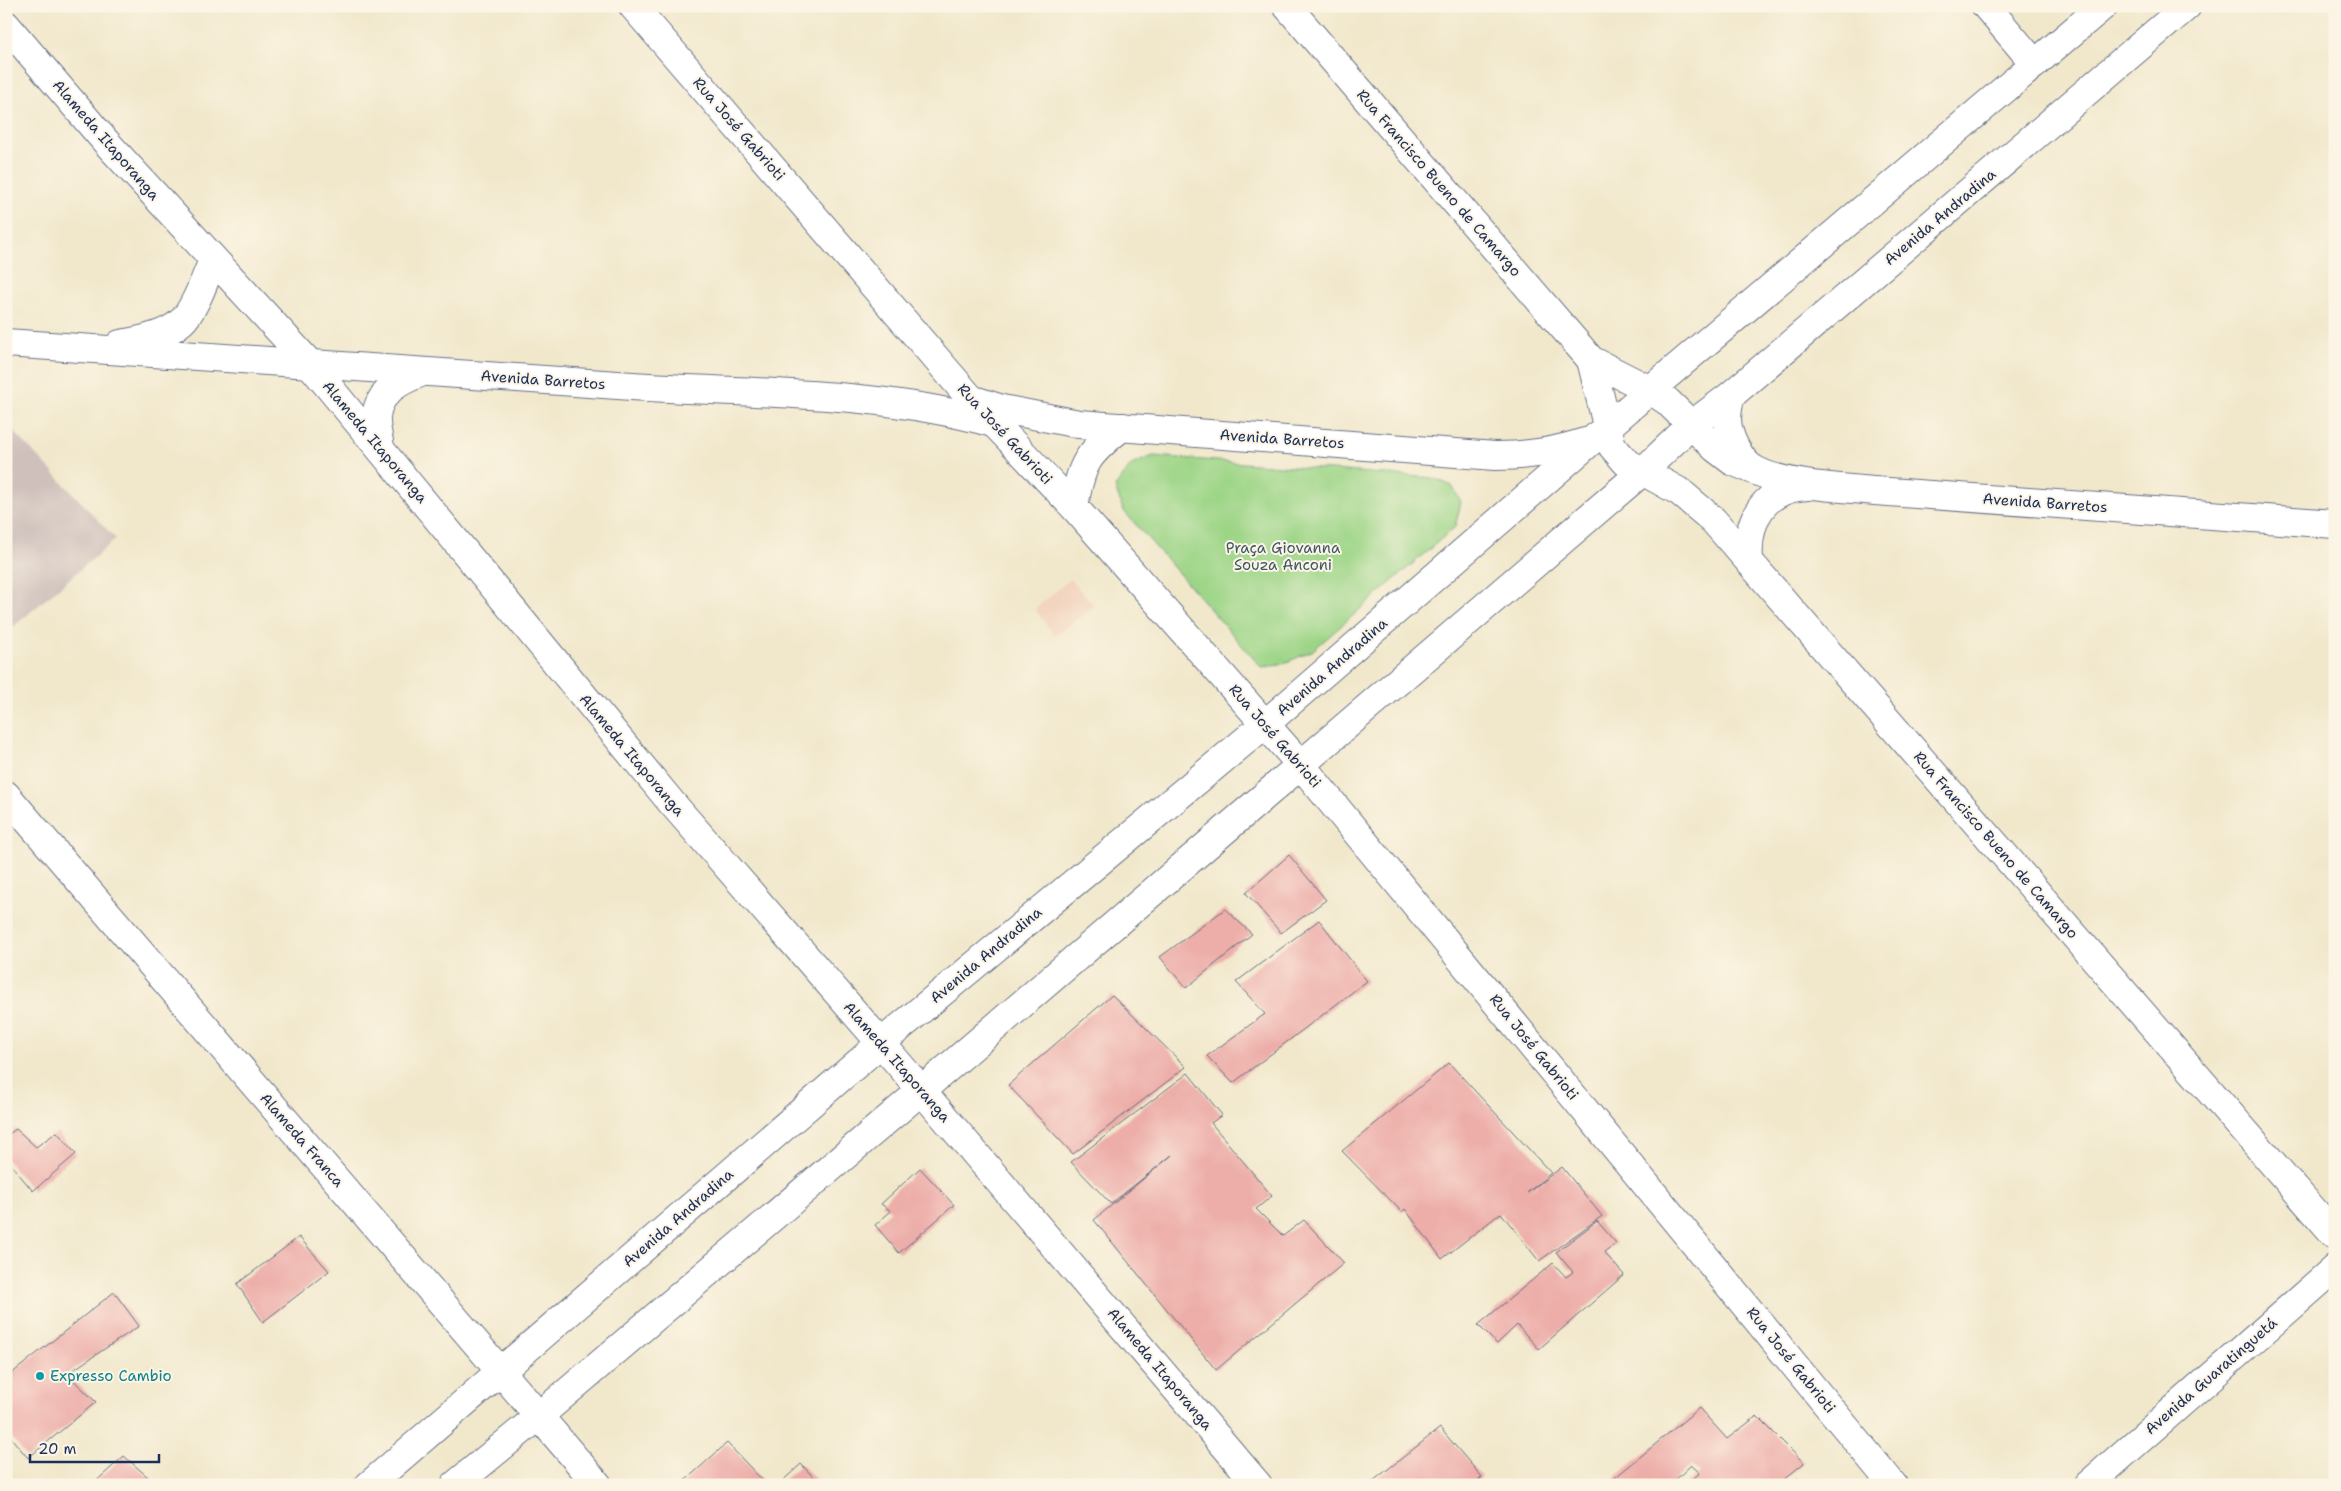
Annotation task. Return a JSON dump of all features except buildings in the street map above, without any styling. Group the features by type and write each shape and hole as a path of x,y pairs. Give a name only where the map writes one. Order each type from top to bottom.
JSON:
{"street":[{"name":"Rua José Gabrioti","path":"633,6 971,399 1074,507 1301,765 1894,1485"},
{"name":"Rua Francisco Bueno de Camargo","path":"1287,6 1591,360 1650,390"},
{"path":"1986,6 2035,64"},
{"name":"Avenida Andradina","path":"369,1485 881,1043 1264,725 1650,390 2103,6"},
{"name":"Avenida Andradina","path":"455,1485 539,1416 922,1090 1643,471 1690,426 1730,396 2187,6"},
{"name":"Alameda Itaporanga","path":"6,26 106,142 212,260 310,364 671,802 922,1090 1258,1485"},
{"name":"Avenida Barretos","path":"89,350 145,340 182,322 199,295 212,260"},
{"name":"Avenida Barretos","path":"6,343 423,372 875,400 954,412 994,424"},
{"name":"Rua Francisco Bueno de Camargo","path":"1591,360 1600,434"},
{"path":"380,448 376,416 384,396 399,381 423,372"},
{"path":"1650,390 1667,402 1690,426"},
{"path":"1730,396 1727,419 1730,436 1740,455 1756,471"},
{"name":"Avenida Barretos","path":"971,399 1002,409 1078,424 1495,456 1528,456 1558,451 1600,434"},
{"name":"Avenida Barretos","path":"1690,426 1732,460 1756,471 1820,486 2335,524"},
{"path":"1074,507 1084,466 1096,447 1122,427"},
{"path":"1600,434 1626,462 1643,471"},
{"name":"Rua Francisco Bueno de Camargo","path":"1643,471 1696,503 1750,561 2335,1235"},
{"path":"1750,561 1748,540 1753,520 1770,498 1792,487 1820,486"},
{"name":"Alameda Franca","path":"6,795 598,1485"},
{"name":"Avenida Guaratinguetá","path":"2088,1485 2335,1268"}],"shaded area":[{"path":"6,423 116,539 6,633"},
{"path":"1070,579 1094,606 1055,636 1035,609"}],"green space":[{"name":"Praça Giovanna Souza Anconi","path":"1153,456 1434,478 1452,486 1461,502 1455,527 1312,651 1280,665 1261,667 1123,510 1115,487 1131,465"}],"place":[{"name":"Expresso Cambio","path":"40,1376"}]}
